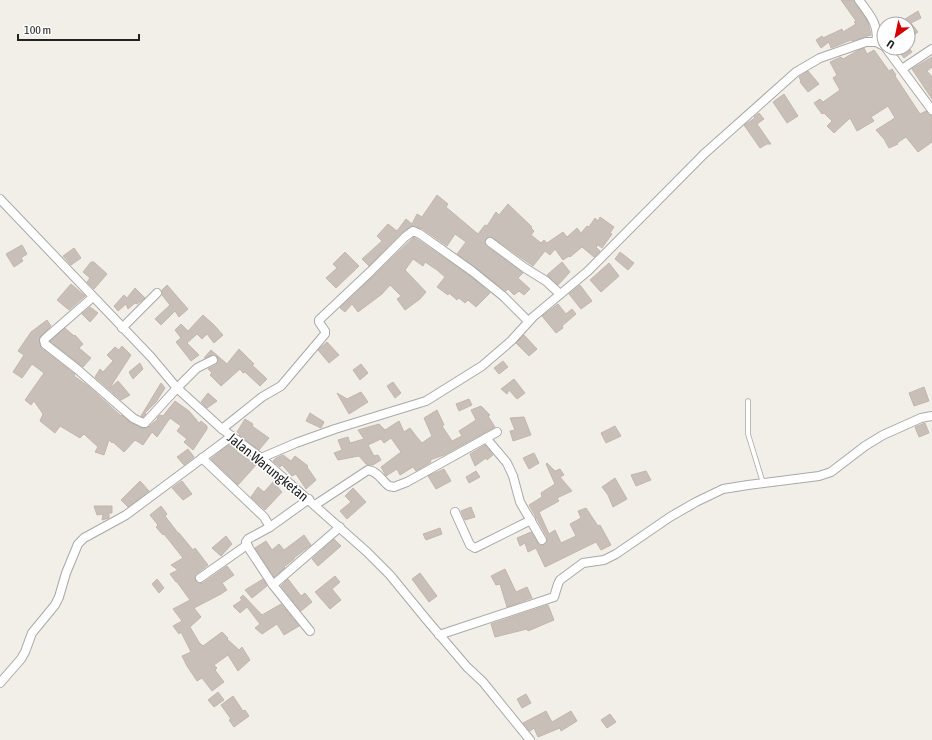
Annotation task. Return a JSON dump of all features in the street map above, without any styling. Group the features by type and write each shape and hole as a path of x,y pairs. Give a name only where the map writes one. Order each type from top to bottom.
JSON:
{"street":[{"path":"859,0 876,28"},
{"path":"260,458 296,442 426,401 482,366 511,341 528,321 588,271 704,154 796,72 820,58 866,42 876,42"},
{"path":"902,69 932,49"},
{"path":"892,56 932,110"},
{"name":"Jalan Warungketan","path":"0,199 150,357 177,388 222,429 260,458 309,499 390,575 439,635 467,667 483,682 530,740"},
{"path":"222,429 262,397 281,386 325,334 319,320 413,231 420,234 472,271 503,296 528,321"},
{"path":"490,242 525,268 546,281 560,294"},
{"path":"122,328 157,293"},
{"path":"93,297 47,336 44,340 45,344 77,369 133,418 145,423 197,368 213,360"},
{"path":"439,635 554,597 560,580 583,563 604,560 616,554 670,517 723,489 819,476 831,472 864,446 883,435 898,427 932,416"},
{"path":"315,505 368,470 376,473 385,484 389,486 394,487 407,482 497,432"},
{"path":"0,683 21,659 32,633 55,605 78,544 84,538 126,515 232,436"},
{"path":"486,438 508,463 520,502 542,540"},
{"path":"202,458 264,517 270,527"},
{"path":"309,499 270,527 248,539 246,542 273,585 310,631"},
{"path":"455,512 470,545 475,548 530,520"},
{"path":"273,585 340,527"},
{"path":"200,578 247,545"}],"lane":[{"path":"748,401 748,434 763,483"}],"building":[{"path":"841,0 854,0 868,22 871,35 852,41 851,40 831,48 829,42 821,48 816,40 822,36 823,38 842,29 843,32 856,24 854,22 856,21"},
{"path":"918,11 921,18 916,20 916,16 910,16"},
{"path":"864,48 867,54 874,50 876,56 878,56 889,71 892,69 920,114 926,111 929,115 932,115 932,142 918,152 906,137 897,143 898,144 889,148 884,139 876,130 895,118 888,106 871,117 874,121 857,131 850,118 834,133 827,126 832,121 824,113 822,114 814,103 820,99 823,102 840,90 833,78 837,75 830,62 841,57 843,59"},
{"path":"932,57 932,67 927,71 932,77 932,99 912,69"},
{"path":"808,71 819,84 808,92 800,82 799,77"},
{"path":"784,94 798,116 787,123 773,102"},
{"path":"759,113 764,119 757,124 771,144 767,144 760,148 744,125 755,118 754,117"},
{"path":"437,195 448,204 446,207 478,234 485,225 487,226 496,212 499,215 508,204 532,227 531,228 534,231 531,235 541,243 544,240 547,243 563,232 567,237 577,228 581,233 587,226 589,227 595,218 598,221 600,217 614,227 610,233 612,234 602,248 598,245 596,247 600,251 594,257 582,247 570,257 569,256 563,260 555,249 550,255 545,251 533,266 493,238 487,237 485,242 486,246 523,273 518,278 530,289 524,295 519,291 514,295 508,289 506,291 457,254 466,242 455,234 447,246 423,229 412,226 401,233 369,266 362,259 382,241 377,236 388,224 397,231 406,219 412,224 417,214 422,217"},
{"path":"414,237 469,275 490,293 476,307 468,300 465,303 459,298 457,300 449,293 448,295 437,287 445,277 425,262 423,266 413,259 405,270 426,292 420,299 405,310 397,299 401,296 390,285 382,294 358,312 352,304 345,312 340,308"},
{"path":"22,245 27,254 21,258 23,261 14,267 6,254"},
{"path":"74,248 81,258 71,265 63,256"},
{"path":"345,252 359,266 336,288 326,278 337,268 333,264"},
{"path":"620,252 634,263 628,270 615,259"},
{"path":"91,262 94,262 107,274 94,289 87,282 90,278 83,272"},
{"path":"562,262 570,272 558,285 547,275"},
{"path":"609,263 619,276 601,292 590,280"},
{"path":"71,284 85,296 69,310 57,300"},
{"path":"167,285 188,309 179,317 175,311 161,325 155,319 170,305 162,295 162,290"},
{"path":"580,285 592,301 581,309 569,294"},
{"path":"135,288 145,298 137,304 135,303 128,309 126,304 118,311 114,306 124,295 127,298"},
{"path":"558,304 566,314 572,309 576,314 556,333 542,316"},
{"path":"90,307 98,313 90,322 82,314"},
{"path":"203,315 223,335 214,343 207,334 202,339 197,334 187,343 199,355 191,361 176,342 181,338 175,330 181,324 188,331"},
{"path":"47,320 51,326 39,338 41,348 75,374 74,376 130,422 141,428 147,428 158,419 157,418 160,415 163,416 175,401 189,411 199,423 201,421 207,426 207,429 193,450 184,442 187,439 177,431 181,426 170,418 157,437 152,432 143,445 135,440 124,452 109,440 104,455 95,452 98,447 84,434 80,438 60,426 55,433 40,421 43,414 34,401 31,405 25,400 44,373 32,364 22,378 13,372 24,355 18,351 31,332"},
{"path":"65,328 74,336 75,335 83,344 79,348 91,358 83,367 50,341"},
{"path":"524,335 537,349 529,356 516,343"},
{"path":"327,342 339,355 329,363 318,350"},
{"path":"122,346 131,355 109,389 118,381 130,395 121,400 95,377 100,369 103,372 113,361 107,355 115,347 119,350"},
{"path":"239,349 254,364 252,365 267,379 260,386 240,369 221,386 210,375 212,373 208,369 216,365 218,360 214,355 204,358 211,350 227,364"},
{"path":"503,361 508,367 499,374 494,368"},
{"path":"140,363 143,369 133,379 129,372"},
{"path":"361,364 368,373 360,380 353,370"},
{"path":"514,379 525,393 517,399 509,390 507,394 501,389"},
{"path":"393,382 401,393 395,398 387,386"},
{"path":"161,383 165,388 156,402 145,413 146,414 143,417 141,416"},
{"path":"924,387 929,401 914,406 909,393"},
{"path":"361,392 368,402 349,414 337,393 347,399"},
{"path":"208,393 217,401 207,408 201,402"},
{"path":"469,399 472,405 459,411 456,404"},
{"path":"481,406 490,415 488,416 495,427 444,455 430,460 431,462 416,471 413,467 400,475 397,469 386,476 381,467 401,452 391,438 384,443 381,439 368,445 374,456 378,455 381,460 373,465 367,465 359,456 338,460 334,453 342,450 338,440 348,437 350,443 364,439 358,430 379,424 385,430 399,421 404,432 410,428 422,443 432,436 424,418 437,410 444,425 442,426 452,441 462,436 459,431 476,420 471,410"},
{"path":"310,413 324,422 321,428 306,421"},
{"path":"524,417 531,435 513,441 510,431 515,430 510,418"},
{"path":"245,419 269,438 259,450 237,432"},
{"path":"925,423 929,433 919,437 915,427"},
{"path":"615,426 621,436 606,443 601,433"},
{"path":"230,444 237,450 236,451 256,465 238,485 211,459"},
{"path":"485,445 493,455 475,466 470,454"},
{"path":"188,449 194,457 184,465 177,457"},
{"path":"534,453 539,463 529,469 523,458"},
{"path":"283,455 291,461 295,456 308,466 307,467 316,480 306,489 296,474 292,476 282,465 280,467 273,461"},
{"path":"547,463 555,471 560,469 564,475 560,477 572,491 557,498 559,501 539,512 549,534 555,530 561,543 576,536 570,524 581,518 578,511 586,508 598,526 600,525 611,545 601,550 596,542 545,567 536,548 528,552 525,543 520,546 517,538 531,532 539,545 547,542 547,537 529,505 542,497 541,493 555,484 546,464"},
{"path":"444,469 451,481 436,489 428,476"},
{"path":"476,471 480,477 469,483 466,477"},
{"path":"646,471 651,480 636,486 631,475"},
{"path":"615,478 627,499 613,507 608,495 602,487"},
{"path":"140,481 149,491 128,507 121,500"},
{"path":"182,481 192,494 183,500 172,488"},
{"path":"273,482 282,492 265,510 251,497 258,487 264,492"},
{"path":"353,488 366,502 347,519 340,511 351,502 345,496"},
{"path":"94,506 112,506 112,513 109,513 109,518 102,520 103,514 97,515"},
{"path":"161,506 167,514 165,516 178,533 193,550 195,548 208,565 195,575 196,581 203,583 227,566 234,575 222,583 227,590 194,608 201,617 190,627 200,644 203,646 222,632 239,650 242,647 250,660 238,671 228,655 214,665 217,668 215,670 224,682 212,691 202,678 197,681 187,666 182,656 191,652 181,632 179,634 173,626 182,621 173,609 190,600 170,574 178,570 171,565 183,558 164,534 163,535 156,527 158,525 150,515"},
{"path":"471,507 475,517 465,520 461,511"},
{"path":"440,528 442,534 426,540 423,534"},
{"path":"304,535 311,545 294,558 274,577 255,548 266,541 272,550 279,544 284,550"},
{"path":"226,536 232,544 221,556 212,548"},
{"path":"334,539 341,546 318,566 312,559"},
{"path":"505,569 516,592 527,587 532,598 507,607 500,584 496,585 491,576"},
{"path":"420,573 437,596 429,602 412,579"},
{"path":"335,576 340,582 332,589 341,600 330,609 315,592"},
{"path":"157,579 164,588 159,593 152,584"},
{"path":"263,579 267,586 252,598 245,590"},
{"path":"288,579 301,596 305,593 312,602 301,611 281,586"},
{"path":"243,595 262,615 281,604 299,626 284,635 277,624 262,634 255,628 260,624 247,607 240,613 233,606 242,600 240,598"},
{"path":"548,605 554,620 528,631 527,629 495,637 491,624"},
{"path":"218,692 224,700 214,707 208,700"},
{"path":"526,694 531,703 522,708 517,699"},
{"path":"233,696 243,711 245,710 249,716 234,727 229,720 231,719 221,705"},
{"path":"546,711 552,722 571,711 577,721 561,731 560,728 538,737 534,728 530,731 523,723"},
{"path":"610,714 616,722 607,728 601,720"}]}
